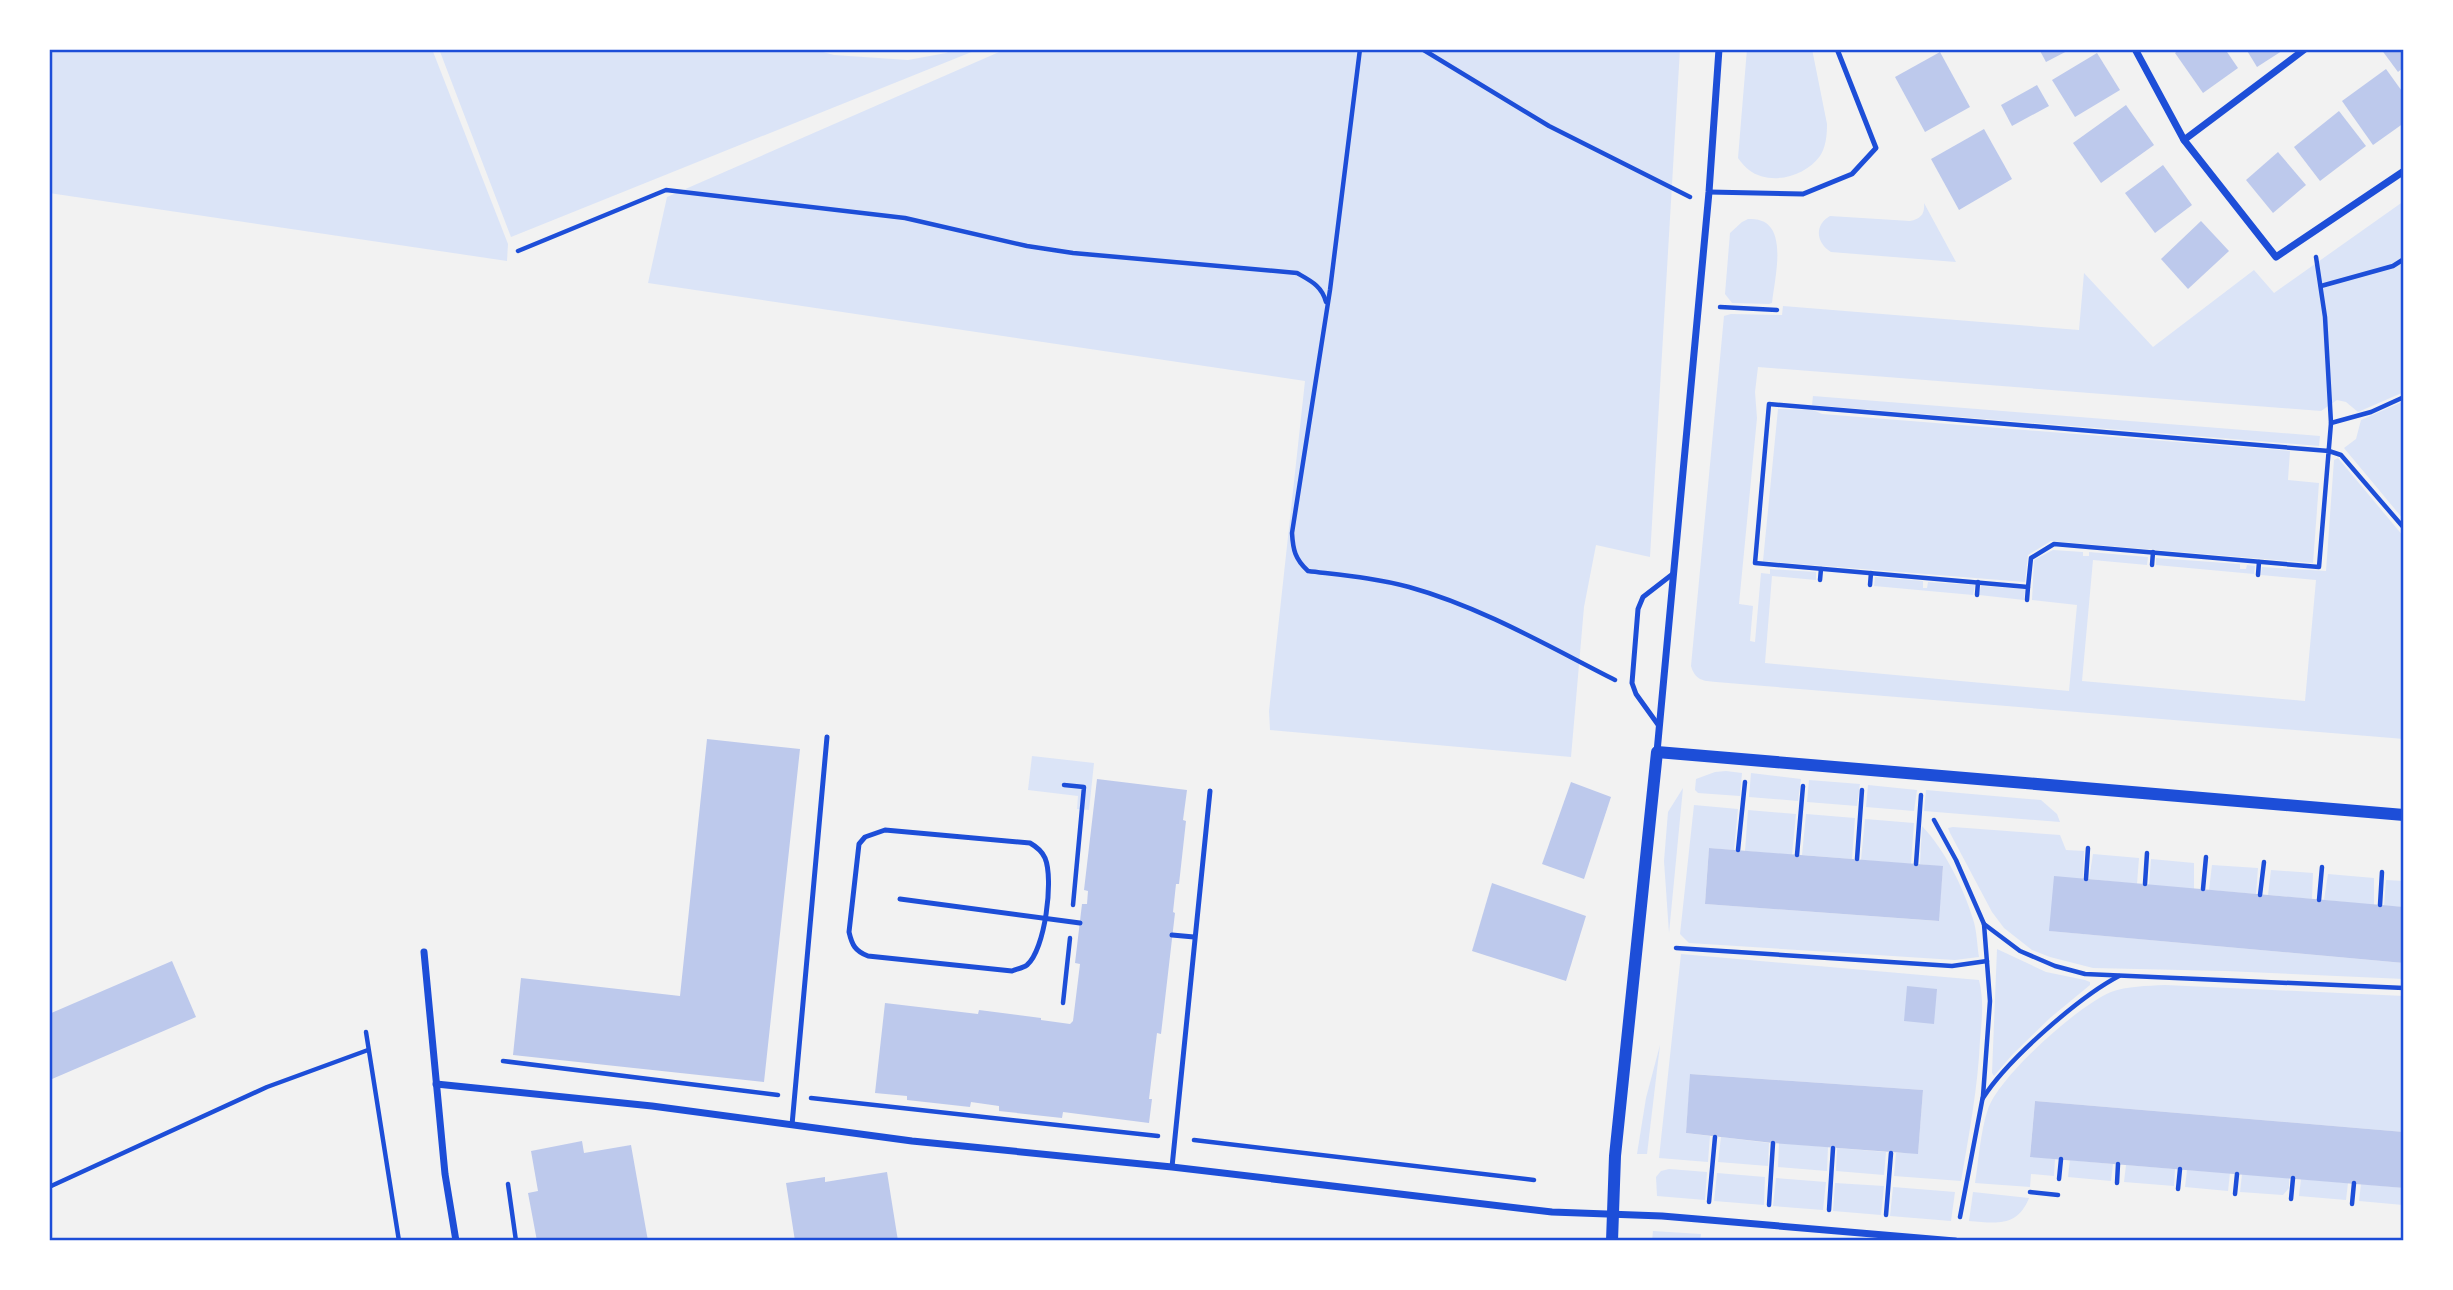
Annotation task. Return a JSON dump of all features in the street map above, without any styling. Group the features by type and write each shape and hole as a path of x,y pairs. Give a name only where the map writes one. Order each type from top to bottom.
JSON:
{"street":[{"path":"1612,1241 1615,1156 1660,726 1708,206 1719,49"},
{"path":"2135,49 2184,140 2276,257 2404,171"},
{"path":"2184,140 2305,49"},
{"path":"1657,752 2404,815"},
{"path":"424,952 445,1174 456,1241"},
{"path":"436,1084 652,1106 912,1141 1172,1167 1552,1212 1708,1219 1955,1241"}],"lane":[{"path":"902,49 915,49"},
{"path":"1709,192 1803,194 1852,174 1876,148 1837,49"},
{"path":"1660,726 1636,694 1632,683 1638,609 1643,597 1674,573"},
{"path":"792,1125 827,737"},
{"path":"1172,1167 1210,791"},
{"path":"885,830 1030,843 1041,850 1049,873 1045,918 1040,942 1033,958 1025,967 1012,971 868,956 859,952 852,944 849,932 859,844 865,837 885,830"},
{"path":"900,899 1080,923"},
{"path":"1172,935 1195,937"}],"path":[{"path":"1360,49 1328,306 1292,533 1293,550 1298,562 1308,571 1408,586 1443,598 1506,625 1634,690"},
{"path":"1422,49 1549,126 1625,167 1708,206"},
{"path":"518,251 666,190 905,218 1027,246 1073,253 1297,274 1314,282 1324,293 1328,306"},
{"path":"2027,600 2031,558 2054,544 2319,567 2331,423 2325,317 2316,257"},
{"path":"2321,286 2393,267 2404,259"},
{"path":"1720,307 1777,310"},
{"path":"2331,423 2371,412 2404,397"},
{"path":"2028,587 1755,563 1769,404 2329,451 2341,455 2404,528"},
{"path":"2152,565 2153,552"},
{"path":"2258,575 2259,562"},
{"path":"1820,580 1822,569"},
{"path":"1870,585 1871,573"},
{"path":"1977,595 1978,582"},
{"path":"1738,850 1748,758"},
{"path":"1797,855 1805,763"},
{"path":"1857,859 1864,768"},
{"path":"1916,864 1923,773"},
{"path":"1063,1003 1084,787 1064,785"},
{"path":"1934,820 1956,860 1984,924 1990,1001 1982,1101 1960,1217"},
{"path":"2086,879 2088,848"},
{"path":"2145,884 2147,852"},
{"path":"2203,890 2206,858"},
{"path":"2260,895 2264,862"},
{"path":"2319,900 2322,867"},
{"path":"2380,905 2382,872"},
{"path":"1984,924 2020,951 2055,966 2085,974 2404,988"},
{"path":"1676,947 1952,966 1987,961"},
{"path":"1982,1101 1995,1080 2022,1054 2078,1004 2103,984 2119,976"},
{"path":"366,1032 399,1241"},
{"path":"49,1187 267,1087 368,1050"},
{"path":"503,1060 794,1096 1174,1137 1534,1180"},
{"path":"1708,1219 1715,1136"},
{"path":"1767,1225 1773,1143"},
{"path":"1827,1229 1833,1148"},
{"path":"1884,1234 1891,1153"},
{"path":"2059,1179 2061,1160"},
{"path":"2117,1183 2118,1164"},
{"path":"2178,1189 2180,1169"},
{"path":"2235,1194 2237,1174"},
{"path":"2291,1199 2293,1178"},
{"path":"2352,1204 2354,1183"},
{"path":"508,1184 516,1241"},
{"path":"2030,1192 2058,1195"}],"shaded area":[{"path":"49,49 432,49 508,244 507,261 49,193"},
{"path":"439,49 812,49 834,55 908,60 954,49 979,49 511,237"},
{"path":"1006,49 1680,49 1650,557 1596,545 1584,607 1571,757 1270,730 1269,711 1305,381 648,283 667,197"},
{"path":"1747,49 1812,49 1827,124 1826,137 1820,156 1796,174 1767,178 1749,170 1738,158"},
{"path":"2404,201 2404,392 2358,412 2346,402 2337,400 2321,411 1758,367 1755,392 1757,418 1739,604 1753,606 1750,641 1755,642 1761,573 1770,574 1770,569 1816,572 1816,580 1772,576 1765,663 2069,691 2077,605 2032,600 2034,560 2053,550 2083,552 2083,556 2089,556 2089,552 2148,557 2147,565 2093,560 2082,681 2305,701 2316,580 2261,575 2262,567 2326,571 2334,460 2338,458 2404,537 2404,739 1711,682 1700,679 1695,674 1691,666 1724,316 1782,315 1783,306 2079,330 2084,273 2153,347 2254,270 2274,293"},
{"path":"1924,203 1956,262 1831,252 1820,239 1821,224 1830,216 1910,221 1922,215"},
{"path":"1748,219 1762,221 1770,227 1775,237 1777,263 1772,303 1769,304 1732,303 1725,294 1730,233"},
{"path":"1813,396 2320,436 2319,446 1812,405"},
{"path":"2404,401 2404,520 2344,448 2356,439 2361,420"},
{"path":"1778,409 2290,451 2288,480 2319,483 2313,563 2051,541 2028,555 2025,582 1763,561"},
{"path":"2156,558 2240,564 2240,569 2246,569 2247,565 2255,566 2254,574 2156,565"},
{"path":"1875,577 1923,581 1923,588 1927,588 1928,582 1975,585 1973,595 1874,586"},
{"path":"1981,586 2025,589 2024,600 1979,595"},
{"path":"1032,756 1094,763 1089,810 1077,809 1078,796 1028,790"},
{"path":"1726,771 1742,773 1740,796 1698,793 1695,790 1696,779"},
{"path":"1751,773 1801,779 1798,801 1749,797"},
{"path":"1809,780 1860,784 1857,806 1807,802"},
{"path":"1868,785 1917,790 1914,811 1866,807"},
{"path":"1683,788 1669,933 1664,861 1668,812"},
{"path":"1926,790 2041,800 2057,814 2060,822 1924,811"},
{"path":"1694,805 1738,809 1734,850 1709,848 1705,904 1938,921 1943,867 1920,864 1922,826 1946,858 1964,894 1974,924 1979,957 1955,960 1689,943 1680,934"},
{"path":"1748,810 1796,814 1792,855 1745,851"},
{"path":"1806,814 1855,818 1852,859 1802,855"},
{"path":"1865,819 1914,823 1911,864 1861,860"},
{"path":"1948,828 2060,835 2066,850 2084,851 2083,879 2050,931 2404,963 2404,979 2093,968 2050,957 2032,950 2004,928 1992,912 1950,833"},
{"path":"2093,854 2139,858 2137,884 2089,879"},
{"path":"2151,859 2194,863 2194,889 2149,885"},
{"path":"2212,865 2258,868 2256,894 2209,890"},
{"path":"2271,870 2313,873 2312,899 2268,895"},
{"path":"2328,874 2374,878 2374,905 2324,900"},
{"path":"2386,880 2404,881 2404,907 2384,906"},
{"path":"1997,949 2046,972 2085,980 2090,982 2090,985 2050,1018 1994,1076 1992,1073"},
{"path":"1681,954 1979,980 1982,1010 1979,1058 1961,1181 1894,1176 1896,1153 1918,1153 1923,1090 1691,1074 1686,1133 1710,1136 1708,1162 1659,1158"},
{"path":"2165,985 2404,996 2404,1132 2035,1101 2030,1156 2055,1159 2054,1176 2031,1174 2030,1187 1975,1183 1988,1109 1995,1095 2023,1061 2061,1026 2097,999 2124,989"},
{"path":"1660,1045 1647,1154 1637,1154 1646,1098"},
{"path":"1721,1137 1769,1143 1768,1166 1718,1162"},
{"path":"1779,1143 1828,1147 1827,1171 1778,1167"},
{"path":"1837,1148 1886,1152 1884,1175 1836,1171"},
{"path":"2070,1160 2113,1164 2111,1181 2068,1177"},
{"path":"2126,1165 2175,1169 2174,1186 2124,1182"},
{"path":"1669,1169 1707,1172 1705,1200 1657,1196 1656,1177 1661,1171"},
{"path":"2187,1170 2230,1173 2228,1191 2185,1187"},
{"path":"1717,1173 1765,1177 1764,1205 1714,1201"},
{"path":"2242,1174 2289,1178 2289,1188 2283,1195 2240,1192"},
{"path":"1776,1178 1826,1182 1823,1210 1773,1206"},
{"path":"2301,1179 2348,1183 2346,1200 2299,1196"},
{"path":"1835,1183 1884,1186 1881,1215 1833,1211"},
{"path":"2361,1184 2404,1188 2403,1205 2359,1201"},
{"path":"1893,1187 1955,1192 1951,1221 1890,1216"},
{"path":"1973,1192 2029,1198 2024,1208 2012,1219 1996,1223 1969,1221"},
{"path":"1653,1231 1701,1234 1700,1241 1652,1241"}],"building":[{"path":"2039,49 2071,49 2046,62"},
{"path":"2180,49 2225,49 2238,68 2203,93 2175,53"},
{"path":"2246,49 2285,49 2257,67"},
{"path":"2381,49 2404,49 2404,67 2398,72"},
{"path":"1940,52 1970,107 1925,132 1895,77"},
{"path":"2097,53 2120,90 2075,117 2052,80"},
{"path":"2386,69 2404,94 2404,123 2373,145 2342,101"},
{"path":"2037,85 2049,106 2012,126 2001,105"},
{"path":"2126,105 2154,145 2101,183 2073,143"},
{"path":"2339,111 2366,146 2320,181 2294,147"},
{"path":"1984,129 2012,179 1959,210 1931,159"},
{"path":"2278,152 2306,185 2273,213 2246,180"},
{"path":"2163,165 2192,205 2155,233 2125,193"},
{"path":"2201,221 2229,251 2188,289 2161,259"},
{"path":"707,739 800,749 764,1082 513,1055 521,978 680,996"},
{"path":"1097,779 1187,790 1183,820 1186,821 1179,884 1176,884 1161,1034 1157,1033 1149,1099 1152,1099 1149,1123 1063,1112 1062,1118 999,1111 999,1106 971,1102 970,1107 907,1100 907,1096 875,1093 885,1003 978,1014 979,1010 1070,1024 1073,1021 1080,964 1075,963 1082,904 1087,904 1088,891 1084,890"},
{"path":"1571,782 1611,797 1584,879 1542,864"},
{"path":"1709,848 1943,866 1939,921 1705,904"},
{"path":"2054,876 2404,907 2404,963 2049,931"},
{"path":"1492,883 1586,916 1566,981 1472,951"},
{"path":"172,961 196,1017 52,1079 49,1072 49,1014"},
{"path":"1907,986 1937,989 1934,1024 1904,1021"},
{"path":"1690,1074 1923,1090 1918,1154 1773,1143 1686,1133"},
{"path":"2035,1101 2404,1132 2404,1188 2030,1157"},
{"path":"582,1141 584,1153 631,1145 648,1241 537,1241 528,1193 538,1191 531,1151"},
{"path":"887,1172 898,1241 795,1241 786,1183 825,1177 825,1182"}]}
